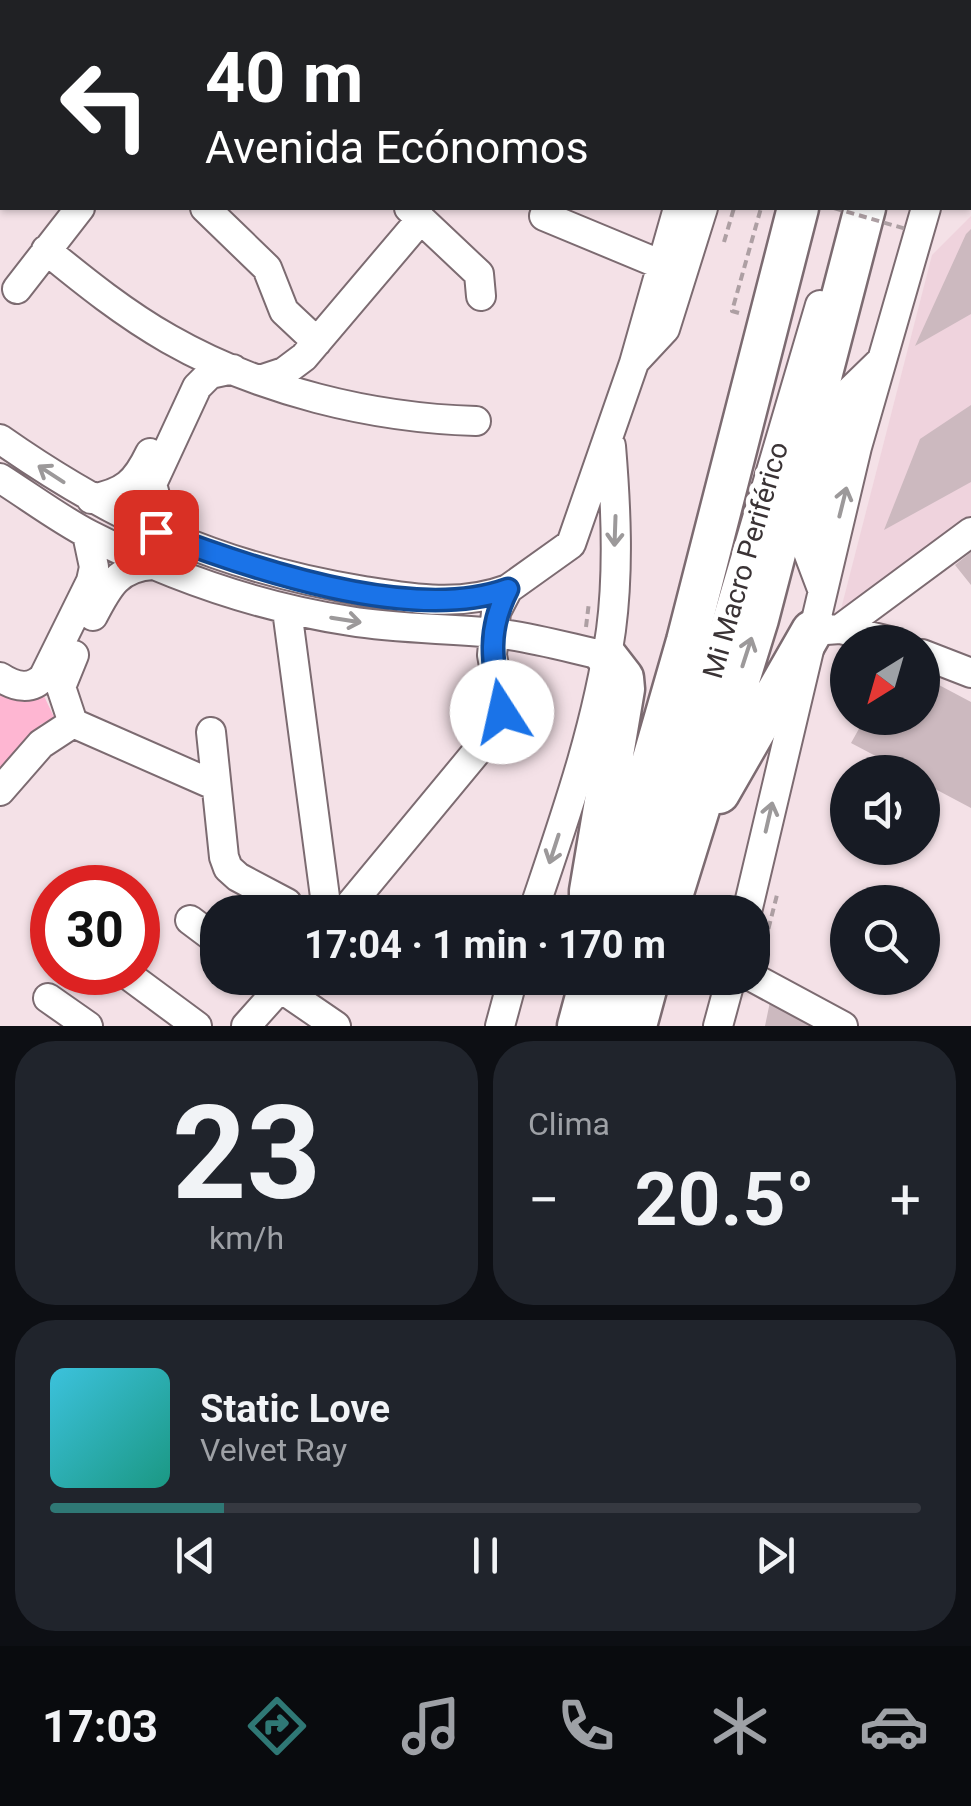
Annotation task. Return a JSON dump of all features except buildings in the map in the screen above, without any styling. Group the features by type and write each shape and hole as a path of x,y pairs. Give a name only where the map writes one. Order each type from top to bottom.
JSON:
{"highway":[{"path":"771,311 785,210"},
{"path":"615,895 686,642 797,210"},
{"path":"672,895 758,619 864,210"},
{"path":"831,330 896,218"},
{"path":"685,853 826,630"},
{"path":"590,895 624,689 624,678 606,656"},
{"path":"578,1026 586,995"},
{"path":"636,1026 644,995"}],"street":[{"path":"17,289 78,210"},
{"path":"206,210 267,268 284,312 315,345"},
{"path":"0,439 91,500 176,539 273,573 344,588 446,601 470,600 508,589 570,544 634,363 677,210"},
{"path":"634,363 666,328 703,210"},
{"path":"631,895 817,210"},
{"name":"Mi Macro Periférico","path":"646,895 848,210"},
{"path":"752,895 826,630 822,590 925,210"},
{"path":"260,380 294,365 315,345 415,213 480,274 481,296"},
{"path":"544,216 662,265"},
{"path":"46,250 169,339 232,369 329,400 411,416 476,422"},
{"path":"91,500 118,491 138,477 166,421 186,368 183,356 169,339"},
{"path":"315,345 310,359 315,382 329,400"},
{"path":"176,539 162,520 152,484 197,387 210,374 232,369"},
{"path":"539,895 597,708 611,626 616,504 610,434"},
{"path":"0,478 87,534 153,565 277,607 351,622 439,632 492,633 606,656"},
{"path":"826,630 971,532"},
{"path":"49,685 91,581 94,567 87,534"},
{"path":"0,677 26,687 49,685 66,672 113,580 139,566 153,565"},
{"path":"273,573 325,895"},
{"path":"358,895 493,732 502,712 494,673 492,633 496,612 508,589"},
{"path":"439,632 446,601"},
{"path":"826,630 830,631"},
{"path":"940,661 971,673"},
{"path":"49,685 73,723 214,785"},
{"path":"0,791 42,744 73,723"},
{"path":"210,732 228,868 274,895"},
{"path":"190,920 200,928"},
{"path":"770,987 843,1026"},
{"path":"155,995 197,1026"},
{"path":"246,1026 269,995"},
{"path":"297,995 336,1026"},
{"path":"500,1026 508,995"},
{"path":"595,1026 603,995"},
{"path":"610,1026 618,995"},
{"path":"718,1026 727,995"},
{"path":"48,998 88,1026"}],"path":[{"path":"724,242 733,210"},
{"path":"760,210 732,311 740,313 768,210"},
{"path":"846,210 896,218"}],"shaded area":[{"path":"971,216 971,517 841,609 932,255"},
{"path":"0,682 43,694 55,719 41,724 0,783"}],"route":[{"path":"156,532 228,559 328,586 446,601 470,600 508,589 496,612 492,633 494,673 502,712"}]}
